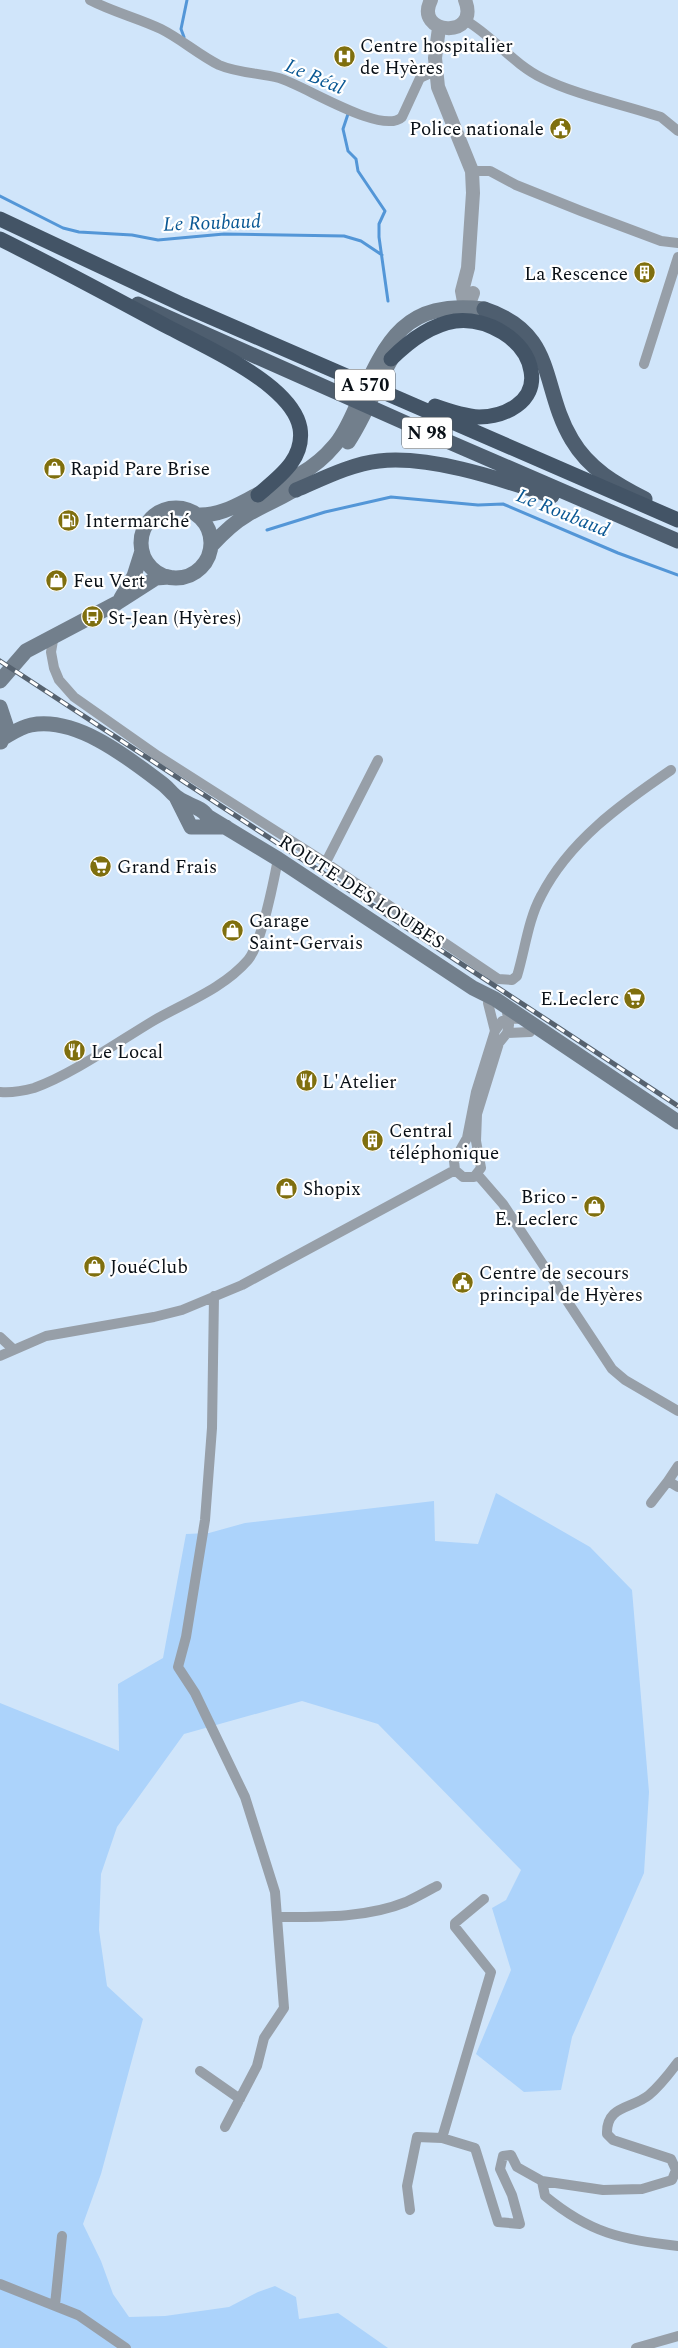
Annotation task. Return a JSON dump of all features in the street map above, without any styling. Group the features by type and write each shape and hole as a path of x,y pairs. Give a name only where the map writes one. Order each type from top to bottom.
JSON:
{"highway":[{"name":"A 570","path":"0,219 183,305 678,520"},
{"path":"0,239 246,371 272,388 284,399 296,416 301,440 294,460 284,473 258,495"},
{"name":"N 98","path":"46,262 320,386 678,541"},
{"path":"183,305 234,322 392,390 450,411 477,417 507,412 525,400 530,388 531,371 528,360 517,344 494,322 470,314 465,307"},
{"path":"484,309 510,320 534,343 542,356 558,409 571,439 588,463 622,487 678,515"},
{"path":"383,365 417,336 455,321 478,323 505,333"},
{"path":"296,490 348,469 378,461 418,462 518,485 560,499 678,546"}],"main road":[{"path":"2,741 6,725 1,709 1,680 26,651 118,603 156,578 188,575 197,571 204,564 211,546 226,530 247,515 296,490 334,460 356,420 399,331 420,316 437,309 465,307 484,309"},
{"path":"383,365 399,345 413,332 460,312 465,307"},
{"path":"118,603 134,576 142,551 143,532 154,515 172,508 207,516 229,510 301,475 335,446 356,420"},
{"path":"198,515 208,528 211,546"},
{"path":"142,551 152,568 169,577"},
{"name":"ROUTE DES LOUBES","path":"1,709 31,725 62,725 84,732 150,775 198,817 227,827 278,859 474,988 515,1021"},
{"name":"ROUTE DES LOUBES","path":"2,741 31,725"},
{"name":"ROUTE DES LOUBES","path":"474,988 488,1003 515,1021 608,1076 678,1122"}],"street":[{"path":"90,0 110,10 160,29 220,65 279,78 349,110 388,123 397,121 402,117 420,78 435,71"},
{"path":"431,0 428,13 432,21 440,28 450,29 460,25 465,20 468,11 465,0"},
{"path":"465,20 475,26 513,59 541,78 661,117 678,131"},
{"path":"440,28 436,42 435,71 438,87 472,171 473,193 467,292 470,302 465,307"},
{"path":"472,171 490,171 516,185 661,241 678,242"},
{"path":"644,364 678,257"},
{"path":"467,292 484,309"},
{"path":"437,309 467,292"},
{"path":"54,635 51,652 54,668 59,680 74,697 158,756 326,862 498,979 507,981 517,976 534,912 541,896 558,869 598,824 624,802 671,770"},
{"path":"326,862 378,760"},
{"path":"0,1092 8,1093 33,1088 59,1076 212,989 234,974 249,959 256,942 278,859"},
{"path":"488,1003 495,1031"},
{"path":"502,1021 515,1021 499,1043 477,1114 476,1141 482,1165 477,1174 471,1178 464,1178 455,1170 454,1161 467,1138 471,1113 495,1031 502,1021"},
{"path":"458,1154 470,1151 480,1157"},
{"path":"0,1356 13,1348 68,1330 154,1317 182,1310 242,1285 455,1170"},
{"path":"477,1174 503,1204 612,1369 626,1380 678,1411"},
{"path":"214,1296 212,1428 204,1520 186,1637 178,1667 195,1693 245,1797 275,1892 284,2008 264,2038 258,2066 225,2127"},
{"path":"0,1337 13,1348"},
{"path":"651,1503 678,1466"},
{"path":"668,1481 678,1487"},
{"path":"277,1917 324,1916 370,1912 405,1902 437,1886"},
{"path":"442,2138 491,1972 455,1927 455,1923 484,1898"},
{"path":"410,2210 406,2186 417,2137 442,2138 474,2148 498,2222 520,2224 512,2194 500,2169 504,2156 511,2155 518,2167 542,2181 603,2190 642,2189 672,2180 676,2175 677,2164 671,2159 613,2140 607,2134 606,2123 614,2113 647,2096 663,2082 678,2062"},
{"path":"200,2071 240,2099"},
{"path":"542,2181 545,2196 593,2228 622,2238 678,2246"},
{"path":"55,2305 62,2236"},
{"path":"0,2284 78,2315 126,2348"},
{"path":"636,2348 678,2336"}],"shaded area":[{"path":"496,1493 590,1547 632,1590 649,1792 644,1873 572,2037 561,2090 524,2092 476,2054 511,1970 492,1908 506,1900 521,1870 378,1724 302,1701 184,1734 117,1827 101,1874 99,1930 107,1986 143,2019 101,2174 83,2224 101,2261 113,2294 129,2317 165,2316 229,2307 258,2292 275,2286 296,2297 299,2319 338,2313 388,2348 0,2348 0,1703 119,1751 118,1684 163,1658 186,1534 209,1533 245,1523 434,1501 435,1541 478,1544"}],"waterway":[{"name":"Le Béal","path":"184,37 181,29 187,0"},
{"name":"Le Béal","path":"349,111 343,129 348,151 356,159 358,171 385,211 379,224 379,237 388,301"},
{"name":"Le Roubaud","path":"0,196 63,228 79,232 132,235 158,240 224,234 344,236 361,241 382,255"},
{"name":"Le Roubaud","path":"267,530 325,512 391,497 478,505 503,504 618,553 678,575"}],"railway":[{"path":"0,661 678,1106"}],"place":[{"name":"Centre hospitalier de Hyères","path":"344,56"},
{"name":"Police nationale","path":"560,128"},
{"name":"La Rescence","path":"644,273"},
{"name":"Rapid Pare Brise","path":"54,468"},
{"name":"Intermarché","path":"69,520"},
{"name":"Feu Vert","path":"57,580"},
{"name":"St-Jean (Hyères)","path":"92,617"},
{"name":"Grand Frais","path":"101,866"},
{"name":"Garage Saint-Gervais","path":"233,931"},
{"name":"E.Leclerc","path":"635,998"},
{"name":"Le Local","path":"75,1051"},
{"name":"L'Atelier","path":"306,1081"},
{"name":"Central téléphonique","path":"373,1141"},
{"name":"Shopix","path":"287,1188"},
{"name":"Brico - E. Leclerc","path":"594,1207"},
{"name":"JouéClub","path":"94,1266"},
{"name":"Centre de secours principal de Hyères","path":"463,1283"}]}
